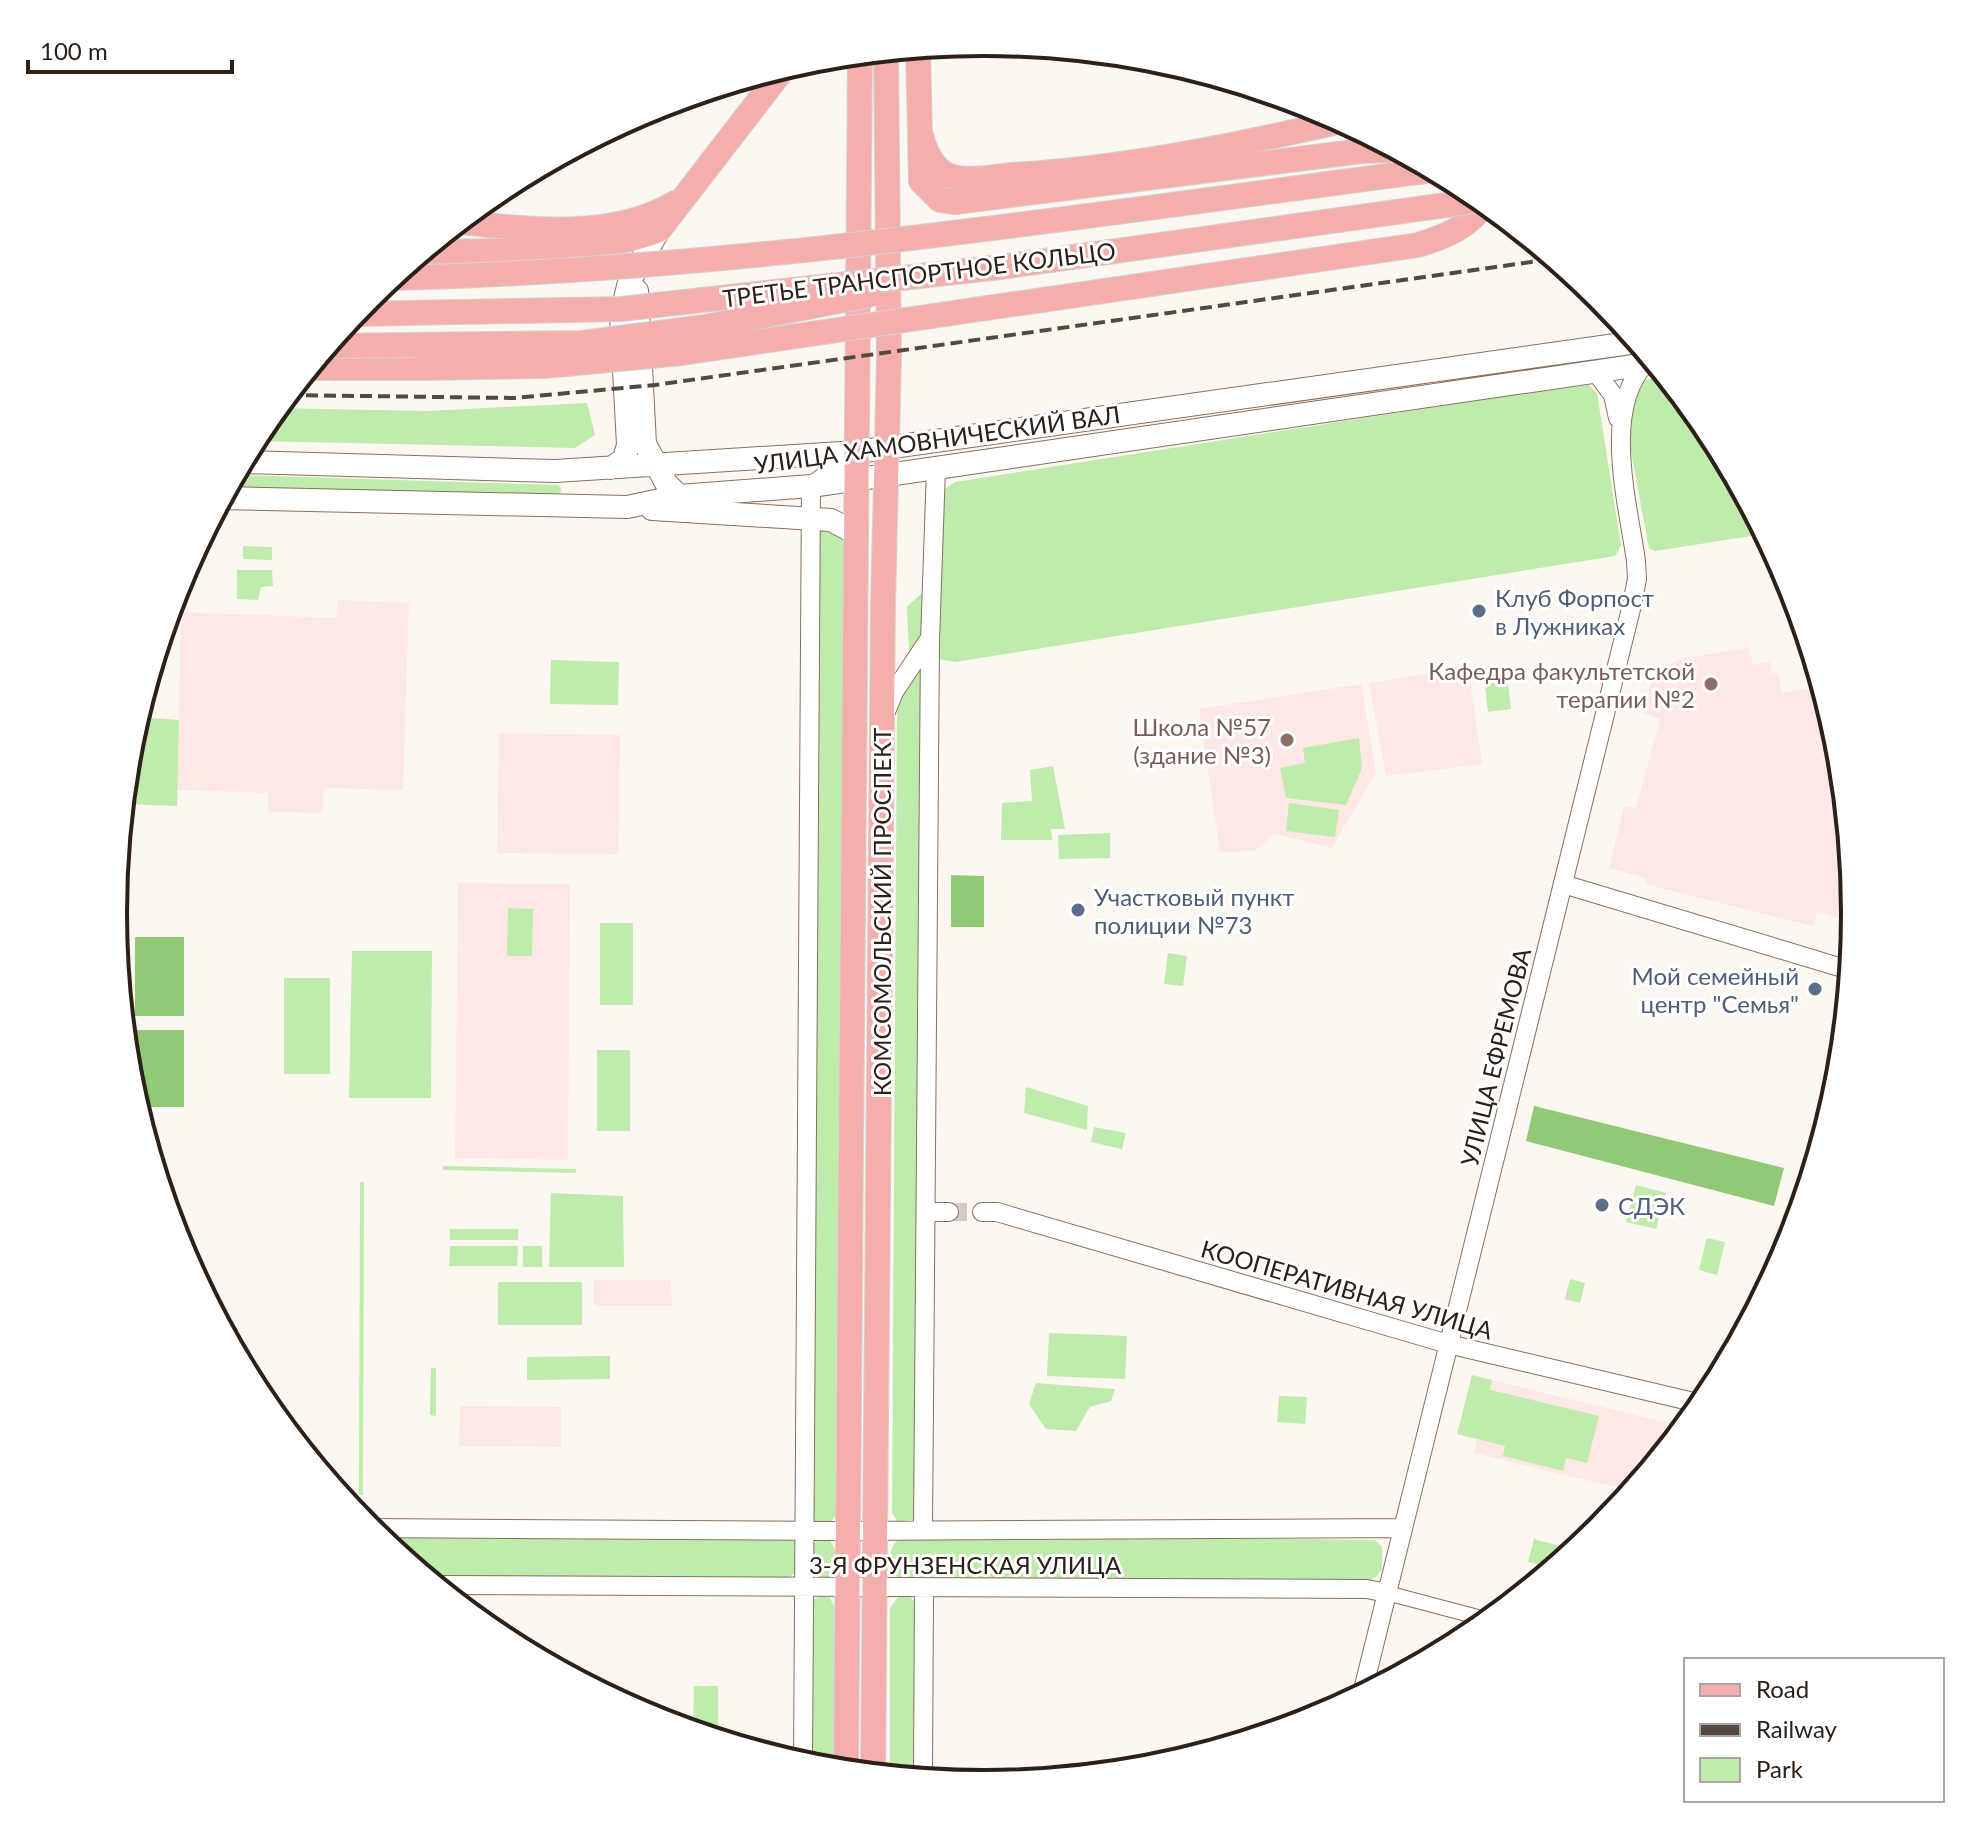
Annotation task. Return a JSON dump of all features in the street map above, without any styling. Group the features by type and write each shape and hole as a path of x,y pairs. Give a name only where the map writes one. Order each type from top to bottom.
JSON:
{"main road":[{"path":"918,59 917,126 921,181 929,193 940,200 968,200 1378,152"},
{"name":"КОМСОМОЛЬСКИЙ ПРОСПЕКТ","path":"873,1763 882,721 888,449 886,62"},
{"name":"КОМСОМОЛЬСКИЙ ПРОСПЕКТ","path":"846,1759 860,65"},
{"path":"611,468 624,459 628,445 621,315 629,282 659,230 773,82"},
{"path":"917,126 924,148 934,163 948,176 972,178 1094,167 1258,140 1322,126"},
{"path":"888,216 917,126"},
{"name":"ТРЕТЬЕ ТРАНСПОРТНОЕ КОЛЬЦО","path":"410,278 532,275 818,251 1414,172"},
{"path":"475,223 548,230 611,225 656,215 688,196"},
{"name":"ТРЕТЬЕ ТРАНСПОРТНОЕ КОЛЬЦО","path":"372,314 621,309 1001,267 1466,204"},
{"path":"323,368 545,366 682,353 1418,245 1452,234 1473,220 1478,213"},
{"path":"440,251 585,244 630,239 659,230"},
{"path":"643,255 637,292 645,444 655,465 679,496"},
{"path":"342,346 582,343 792,312 1001,267"},
{"name":"УЛИЦА ХАМОВНИЧЕСКИЙ ВАЛ","path":"255,462 555,471 857,452 1624,344"},
{"name":"УЛИЦА ХАМОВНИЧЕСКИЙ ВАЛ","path":"234,498 627,507 679,496 811,486 1642,365"},
{"path":"627,507 831,520 857,534"}],"street":[{"name":"УЛИЦА ЕФРЕМОВА","path":"1365,1681 1637,579 1622,421 1602,370 1582,349"},
{"name":"УЛИЦА ЕФРЕМОВА","path":"1622,421 1627,390 1646,369"},
{"path":"803,1751 811,486 857,452"},
{"name":"КОМСОМОЛЬСКИЙ ПРОСПЕКТ","path":"923,1529 931,626 936,468"},
{"path":"882,721 894,692 927,644 931,626"},
{"path":"1563,884 1839,967"},
{"path":"926,1212 949,1212"},
{"name":"КООПЕРАТИВНАЯ УЛИЦА","path":"982,1212 997,1212 1448,1344 1689,1401"},
{"name":"3-Я ФРУНЗЕНСКАЯ УЛИЦА","path":"388,1528 848,1531 1402,1528"},
{"name":"3-Я ФРУНЗЕНСКАЯ УЛИЦА","path":"453,1585 1367,1589 1474,1616"},
{"path":"923,1768 924,1588"}],"shaded area":[{"path":"338,600 409,603 403,790 324,788 322,813 268,812 268,793 177,790 182,612 336,618"},
{"path":"1749,647 1753,665 1770,662 1772,673 1778,673 1782,693 1811,688 1834,801 1841,919 1817,912 1813,926 1645,884 1646,878 1609,868 1624,806 1636,808 1660,719 1643,714 1651,683 1663,668 1680,659"},
{"path":"1468,667 1482,764 1386,776 1369,683"},
{"name":"Школа №57 (здание №3)","path":"1361,684 1376,772 1332,848 1275,834 1255,851 1220,852 1199,709"},
{"path":"499,733 620,735 618,854 497,853"},
{"path":"458,883 570,884 568,1160 455,1158"},
{"path":"594,1280 671,1280 672,1306 594,1306"},
{"path":"1472,1375 1672,1424 1619,1488 1474,1453 1477,1439 1457,1434"},
{"path":"460,1406 561,1407 561,1447 459,1446"}],"green space":[{"path":"1653,378 1664,391 1697,437 1754,536 1655,551 1649,548 1627,431 1638,382"},
{"path":"1587,383 1597,393 1621,545 1615,556 955,662 939,659 936,653 939,506 945,489 955,482"},
{"path":"587,403 595,435 575,448 268,441 292,408 427,411"},
{"path":"247,475 558,485 562,490 557,497 240,488"},
{"path":"823,527 843,538 844,606 835,1516 830,1524 815,1524 812,1519 818,531"},
{"path":"243,546 272,547 272,560 243,559"},
{"path":"237,570 272,570 273,586 261,587 258,600 237,599"},
{"path":"925,590 921,643 909,655 907,607"},
{"path":"551,660 619,662 618,705 550,704"},
{"path":"923,662 915,1519 898,1522 892,1513 897,698"},
{"path":"1506,665 1511,709 1488,712 1483,668"},
{"path":"150,718 179,720 177,806 134,804"},
{"path":"1359,738 1362,768 1346,805 1286,798 1280,768 1305,763 1303,748"},
{"path":"1053,766 1065,829 1051,829 1052,840 1001,840 1002,803 1032,801 1030,770"},
{"path":"1289,803 1339,810 1335,837 1286,831"},
{"path":"1110,833 1110,858 1059,859 1058,835"},
{"path":"951,875 984,876 984,927 951,927"},
{"path":"508,908 533,909 532,956 507,956"},
{"path":"600,923 633,923 633,1005 600,1005"},
{"path":"135,937 184,937 184,1016 135,1016"},
{"path":"352,951 432,951 431,1098 349,1098"},
{"path":"1168,953 1187,956 1183,986 1164,984"},
{"path":"284,978 330,978 330,1074 284,1074"},
{"path":"136,1030 184,1030 184,1107 149,1107"},
{"path":"597,1050 630,1050 630,1131 597,1131"},
{"path":"1026,1087 1088,1106 1087,1130 1024,1113"},
{"path":"1534,1106 1784,1168 1774,1206 1526,1141"},
{"path":"1094,1127 1126,1133 1122,1149 1091,1142"},
{"path":"443,1166 576,1169 576,1173 443,1170"},
{"path":"360,1182 364,1182 363,1495 359,1495"},
{"path":"1636,1185 1666,1193 1656,1229 1626,1222"},
{"path":"551,1193 623,1196 624,1267 549,1267"},
{"path":"450,1229 518,1229 518,1240 450,1240"},
{"path":"1707,1238 1725,1242 1717,1275 1699,1270"},
{"path":"450,1246 518,1246 517,1266 449,1266"},
{"path":"523,1246 542,1246 542,1267 523,1267"},
{"path":"1570,1279 1585,1283 1580,1303 1565,1299"},
{"path":"498,1282 582,1282 582,1325 498,1325"},
{"path":"1049,1333 1127,1336 1125,1379 1047,1376"},
{"path":"610,1356 610,1379 527,1380 527,1357"},
{"path":"431,1368 436,1368 436,1416 430,1415"},
{"path":"1472,1375 1492,1380 1490,1390 1599,1416 1587,1463 1566,1458 1563,1471 1503,1456 1505,1446 1457,1434"},
{"path":"1036,1383 1115,1389 1111,1401 1090,1407 1076,1431 1046,1429 1029,1404"},
{"path":"1279,1396 1307,1397 1305,1424 1277,1422"},
{"path":"395,1535 787,1536 797,1546 799,1560 798,1571 785,1580 443,1577"},
{"path":"821,1537 831,1542 835,1552 835,1569 831,1579 816,1578 813,1570 814,1544"},
{"path":"900,1539 1375,1540 1382,1547 1382,1569 1376,1577 1365,1582 897,1577 891,1562 891,1551"},
{"path":"1534,1539 1561,1546 1540,1565 1528,1562"},
{"path":"908,1594 917,1605 915,1767 890,1765 890,1608 898,1597"},
{"path":"820,1596 830,1598 835,1608 833,1757 808,1752 811,1601"},
{"path":"694,1686 718,1686 718,1728 693,1719"}],"tunnel":[{"path":"949,1212 982,1212"}],"railway":[{"path":"301,395 514,398 655,385 1539,261"}],"place":[{"name":"Клуб Форпост в Лужниках","path":"1479,611"},
{"name":"Кафедра факультетской терапии №2","path":"1711,684"},
{"name":"Школа №57 (здание №3)","path":"1287,740"},
{"name":"Участковый пункт полиции №73","path":"1078,910"},
{"name":"Мой семейный центр \"Семья\"","path":"1815,989"},
{"name":"СДЭК","path":"1602,1205"}]}
